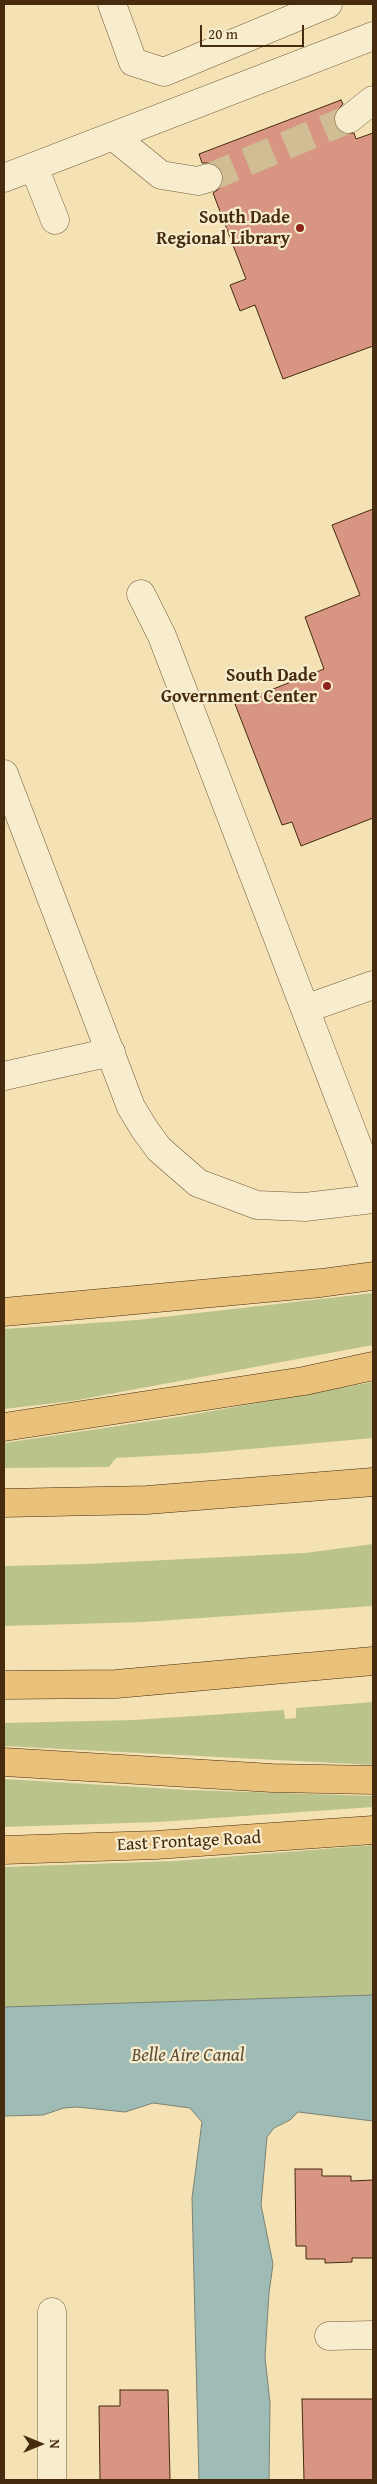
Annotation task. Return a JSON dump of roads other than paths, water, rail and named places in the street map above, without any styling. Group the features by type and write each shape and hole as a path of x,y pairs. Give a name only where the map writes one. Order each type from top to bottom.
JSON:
{"main road":[{"path":"4,1312 321,1283 373,1276"},
{"path":"4,1427 294,1382 373,1366"},
{"path":"4,1503 148,1500 373,1482"},
{"path":"4,1685 116,1684 373,1660"},
{"path":"4,1762 272,1778 373,1780"},
{"name":"East Frontage Road","path":"4,1850 156,1845 373,1830"}],"street":[{"path":"112,4 133,62 164,72 328,4"},
{"path":"4,178 373,36"},
{"path":"349,119 373,100"},
{"path":"113,136 161,175 198,181 208,178"},
{"path":"34,167 55,220"},
{"path":"141,594 162,636 373,1186"},
{"path":"4,774 131,1107 145,1130 178,1167 198,1183 237,1199 277,1207 305,1207 373,1199"},
{"path":"305,1009 373,985"},
{"path":"4,1076 110,1052"},
{"path":"52,2312 52,2480"},
{"path":"329,2336 373,2335"}],"water":[{"name":"Belle Aire Canal","path":"373,1995 373,2121 298,2112 290,2120 274,2128 267,2137 261,2205 273,2264 265,2357 270,2403 269,2480 199,2480 192,2198 202,2122 190,2108 153,2103 125,2112 77,2107 64,2108 43,2115 4,2116 4,2007"}],"tunnel":[{"path":"208,178 349,119"}],"place":[{"name":"South Dade Regional Library","path":"300,228"},
{"name":"South Dade Government Center","path":"327,686"}]}
